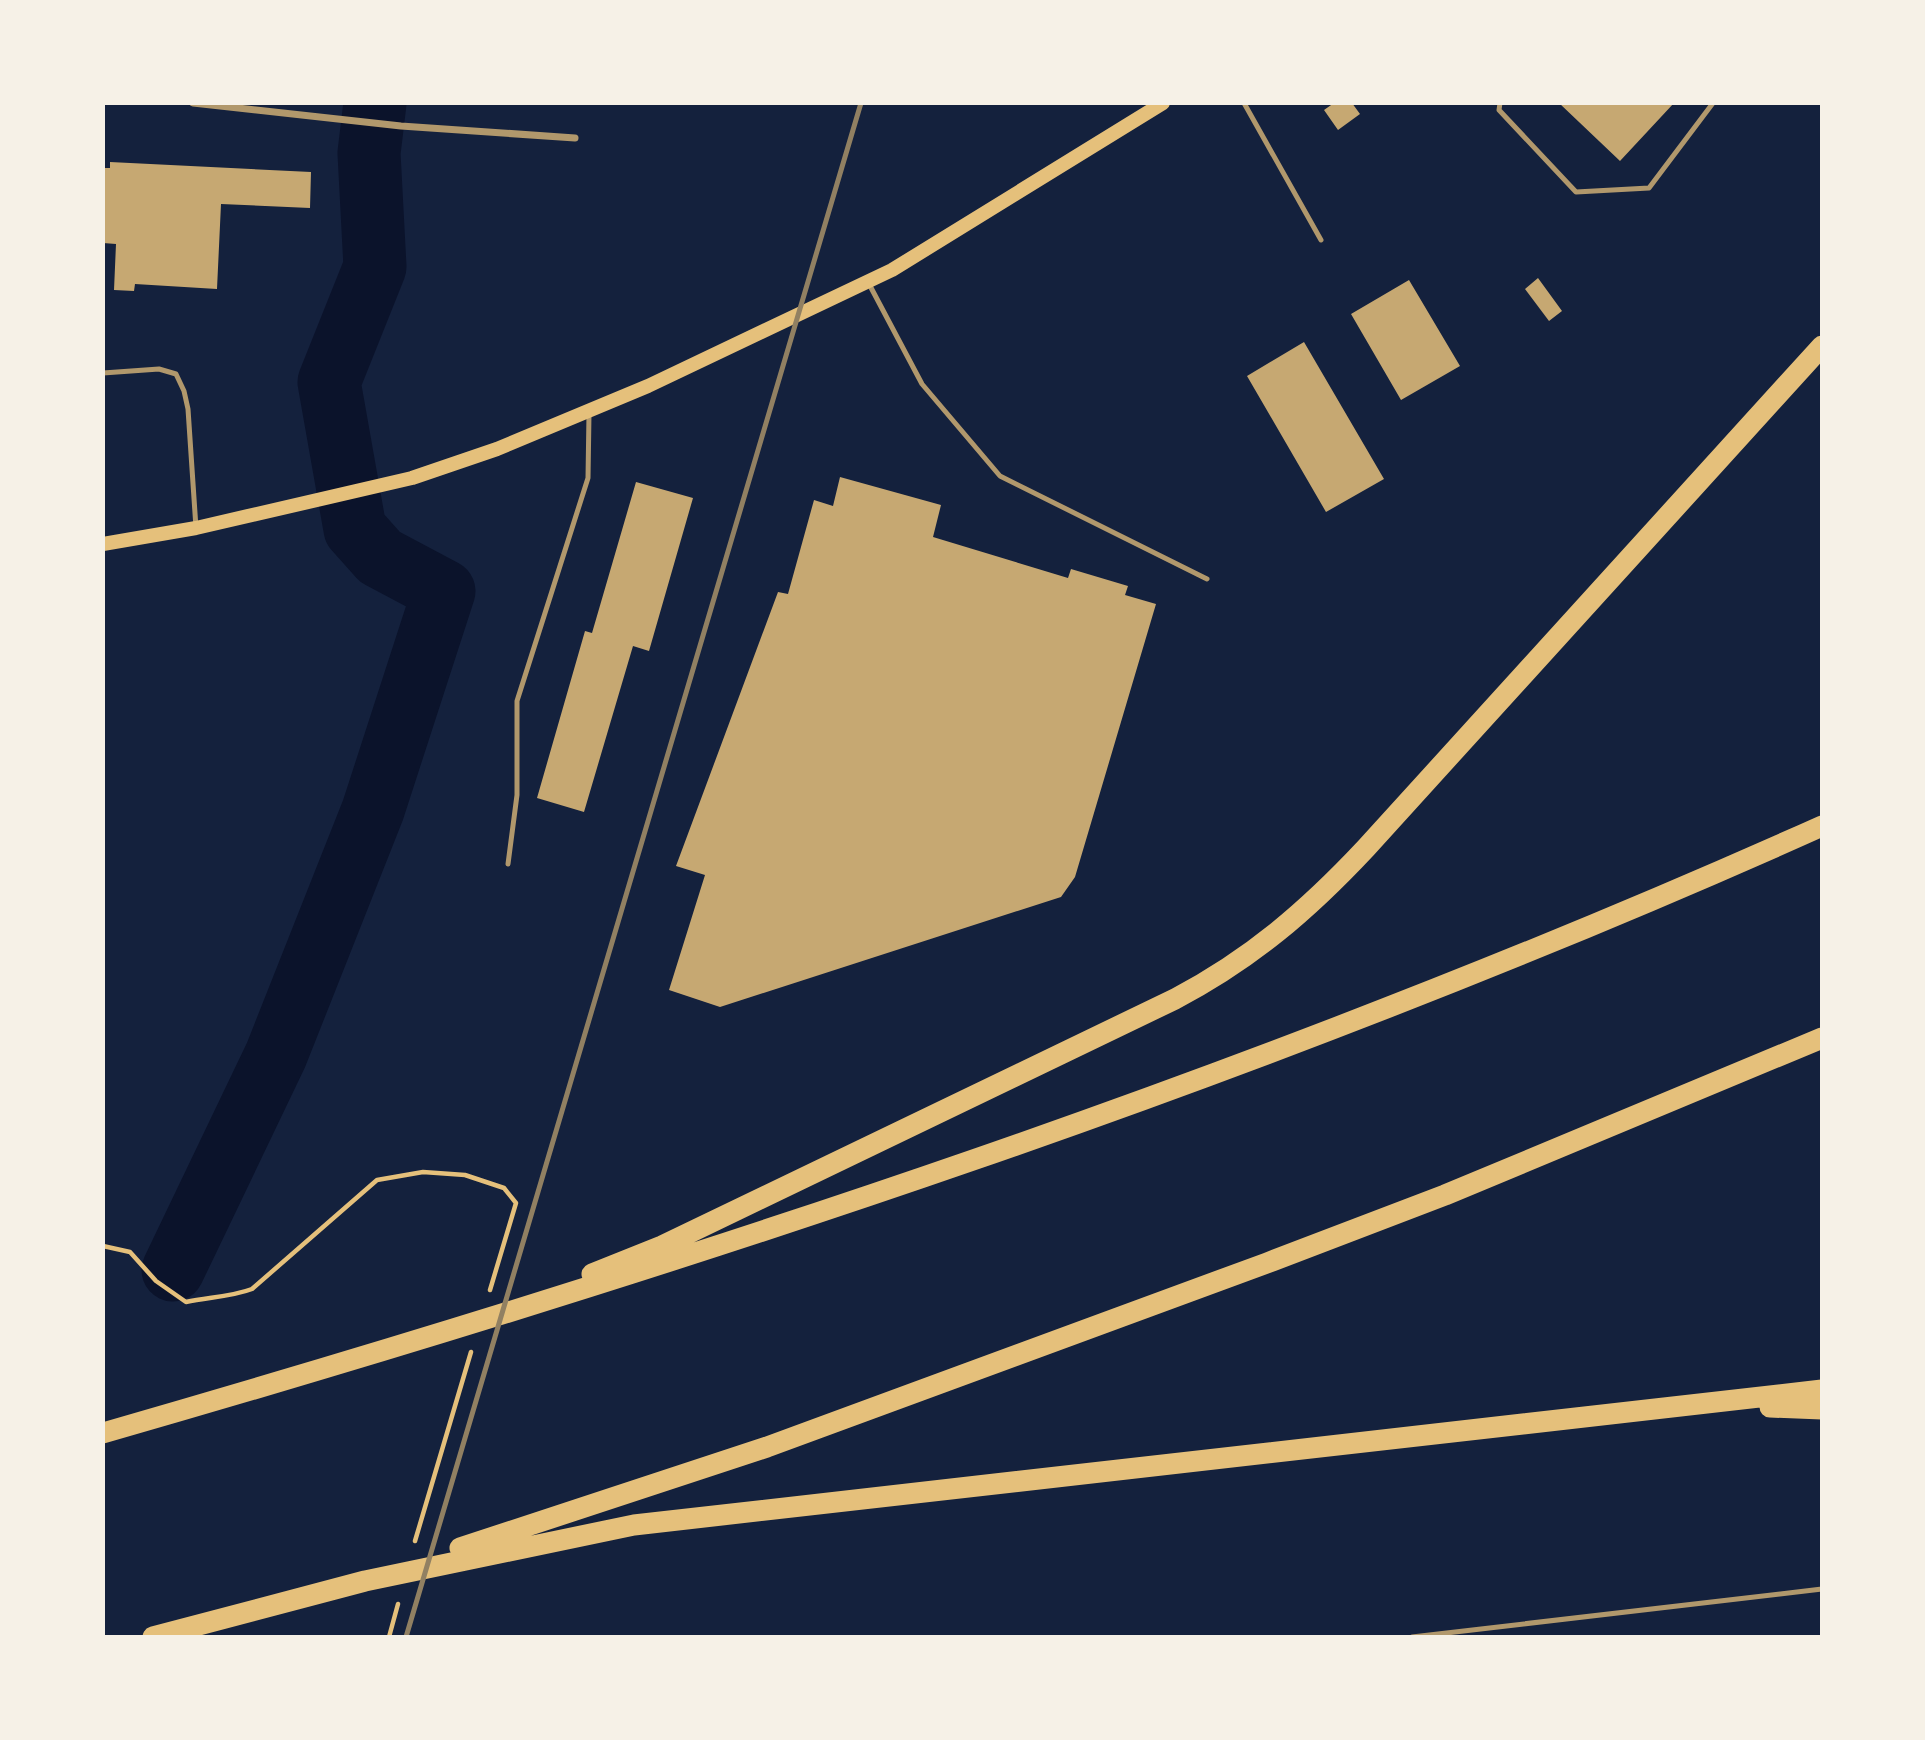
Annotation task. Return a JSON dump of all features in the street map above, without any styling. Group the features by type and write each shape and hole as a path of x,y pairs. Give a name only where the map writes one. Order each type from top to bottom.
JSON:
{"highway":[{"path":"664,1255 1175,999 1209,981 1280,932 1321,896 1366,848 1818,354"},
{"path":"103,1433 449,1329 664,1255 1142,1100 1427,991 1707,877 1822,826"},
{"path":"365,1581 561,1513 767,1447 1268,1263 1445,1195 1822,1038"},
{"path":"153,1637 365,1581 567,1537 737,1511 1822,1390"},
{"path":"1705,1405 1822,1409"}],"main road":[{"path":"103,544 196,528 412,478 496,449 589,411 785,323 868,282 1053,174 1163,103"}],"street":[{"path":"193,103 401,126 575,138"}],"lane":[{"path":"1244,103 1321,240"},
{"path":"1500,103 1499,110 1576,192 1649,188 1713,103"},
{"path":"868,282 922,384 1000,476 1207,579"},
{"path":"103,373 159,369 176,374 188,409 196,528"},
{"path":"508,864 517,795 517,701 588,478 589,411"},
{"path":"1412,1637 1822,1589"}],"building":[{"path":"1334,103 1352,103 1360,114 1338,130 1324,110"},
{"path":"1559,103 1674,103 1620,161"},
{"path":"110,162 311,172 310,208 221,204 217,289 135,284 134,291 114,290 116,244 103,243 103,168 110,168"},
{"path":"1538,278 1562,311 1549,321 1525,289"},
{"path":"1409,280 1460,366 1401,400 1351,314"},
{"path":"1304,342 1384,479 1326,512 1247,376"},
{"path":"840,477 941,505 933,537 1068,578 1071,569 1128,586 1125,595 1156,604 1075,877 1061,897 720,1007 669,990 705,875 676,866 778,592 788,594 814,500 833,506"},
{"path":"636,482 693,498 649,651 633,646 584,812 537,798 585,631 592,633"}],"waterway":[{"path":"173,1270 276,1055 373,810 444,591 380,557 355,529 329,382 375,267 369,153 375,103"}],"railway":[{"path":"406,1637 861,103"}]}
